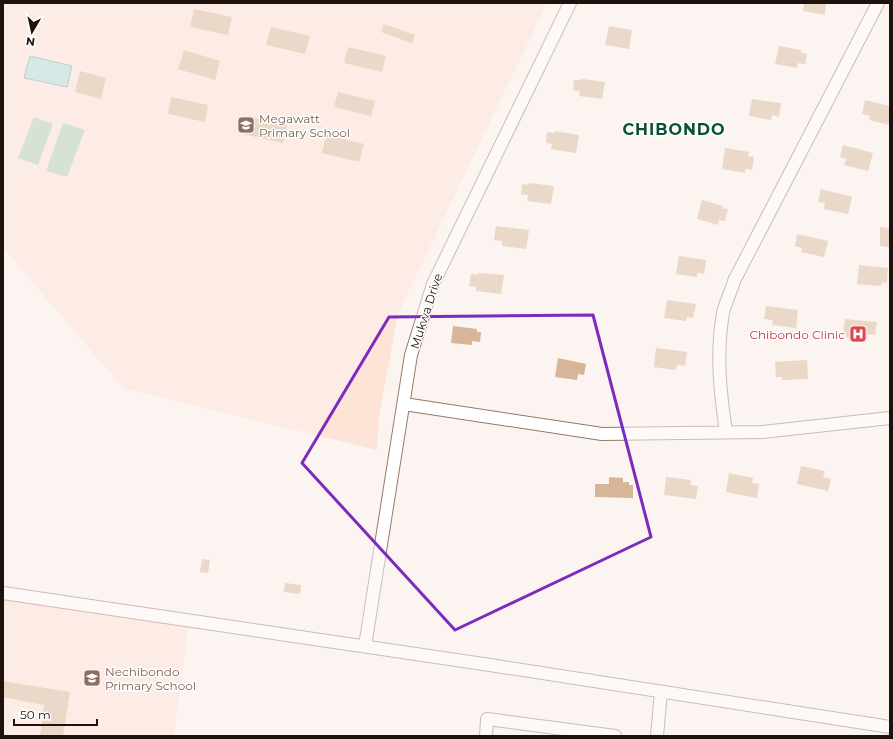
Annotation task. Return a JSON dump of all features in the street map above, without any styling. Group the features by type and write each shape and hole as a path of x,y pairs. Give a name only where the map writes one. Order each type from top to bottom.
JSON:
{"street":[{"name":"Mukwa Drive","path":"366,646 411,355 433,284 570,3"},
{"path":"726,432 719,383 720,341 723,312 734,281 878,3"},
{"path":"404,404 602,434 762,432 890,418"},
{"path":"3,593 366,646 890,727"},
{"path":"657,736 661,692"},
{"path":"486,736 487,719 616,736"}],"highlighted area":[{"path":"593,315 651,537 455,630 302,463 389,317"}],"shaded area":[{"name":"Megawatt Primary School","path":"3,3 547,3 398,314 379,416 377,450 123,388 3,248"},
{"name":"Nechibondo Primary School","path":"3,593 189,620 174,736 3,736"}],"green space":[{"path":"34,117 53,124 38,165 18,158"},
{"path":"63,123 85,130 67,177 46,171"}],"water":[{"path":"30,56 72,66 67,87 24,78"}],"building":[{"path":"804,3 826,3 825,15 803,11"},
{"path":"194,9 232,17 228,35 190,27"},
{"path":"384,24 415,35 412,43 381,32"},
{"path":"609,26 632,30 629,49 605,45"},
{"path":"271,27 310,36 305,54 266,45"},
{"path":"779,46 801,50 800,52 807,54 805,64 798,63 797,68 775,64"},
{"path":"348,47 386,56 382,72 344,63"},
{"path":"184,50 220,61 215,80 178,69"},
{"path":"80,71 106,78 101,99 75,92"},
{"path":"583,79 605,82 602,99 579,96 580,91 573,90 574,80"},
{"path":"338,92 375,101 371,116 334,107"},
{"path":"171,97 208,105 205,122 168,114"},
{"path":"752,99 781,103 779,117 772,115 771,120 749,116"},
{"path":"865,100 890,106 890,125 869,120 870,116 862,114"},
{"path":"248,116 287,125 283,143 243,134"},
{"path":"555,131 579,135 576,153 551,149 552,144 546,143 547,132 554,133"},
{"path":"326,135 364,144 359,162 322,153"},
{"path":"843,145 873,153 868,171 844,165 846,159 840,157"},
{"path":"725,148 749,152 748,156 754,157 752,170 745,169 745,173 722,169"},
{"path":"529,183 554,186 551,204 527,201 528,195 521,194 522,184 528,185"},
{"path":"821,189 852,197 848,214 824,209 825,203 818,202"},
{"path":"702,200 728,209 725,221 719,220 718,225 697,219"},
{"path":"496,226 529,230 526,249 502,246 502,241 494,240"},
{"path":"880,227 890,228 890,247 880,246"},
{"path":"797,234 828,241 824,257 801,252 802,248 795,246"},
{"path":"679,256 706,260 704,274 697,273 697,277 676,274"},
{"path":"859,265 888,268 887,283 882,282 881,286 857,284"},
{"path":"479,273 504,275 501,294 476,291 476,287 469,286 471,274 478,275"},
{"path":"667,300 696,304 693,318 687,317 686,321 664,318"},
{"path":"766,306 798,310 796,328 772,325 773,320 764,319"},
{"path":"845,319 877,322 875,335 867,334 867,339 843,337"},
{"path":"453,326 477,329 477,332 481,332 480,342 472,341 472,345 451,343"},
{"path":"656,348 687,352 685,366 677,365 676,370 654,367"},
{"path":"558,358 586,364 584,375 578,374 577,380 555,377"},
{"path":"807,360 808,379 782,380 782,377 776,377 775,362"},
{"path":"801,466 825,471 823,477 831,479 828,491 797,484"},
{"path":"729,473 753,478 752,483 759,484 757,498 726,492"},
{"path":"609,477 623,478 623,482 629,482 629,485 633,485 633,498 595,497 595,484 609,484"},
{"path":"666,477 691,480 690,485 698,486 696,499 664,495"},
{"path":"202,559 210,560 208,573 200,572"},
{"path":"285,583 301,585 300,594 284,592"},
{"path":"3,681 70,692 63,736 40,736 44,705 3,697"}],"place":[{"name":"Megawatt Primary School","path":"246,125"},
{"name":"Chibondo Clinic","path":"858,334"},
{"name":"Nechibondo Primary School","path":"92,678"}],"district":[{"name":"CHIBONDO","path":"674,129"}]}
